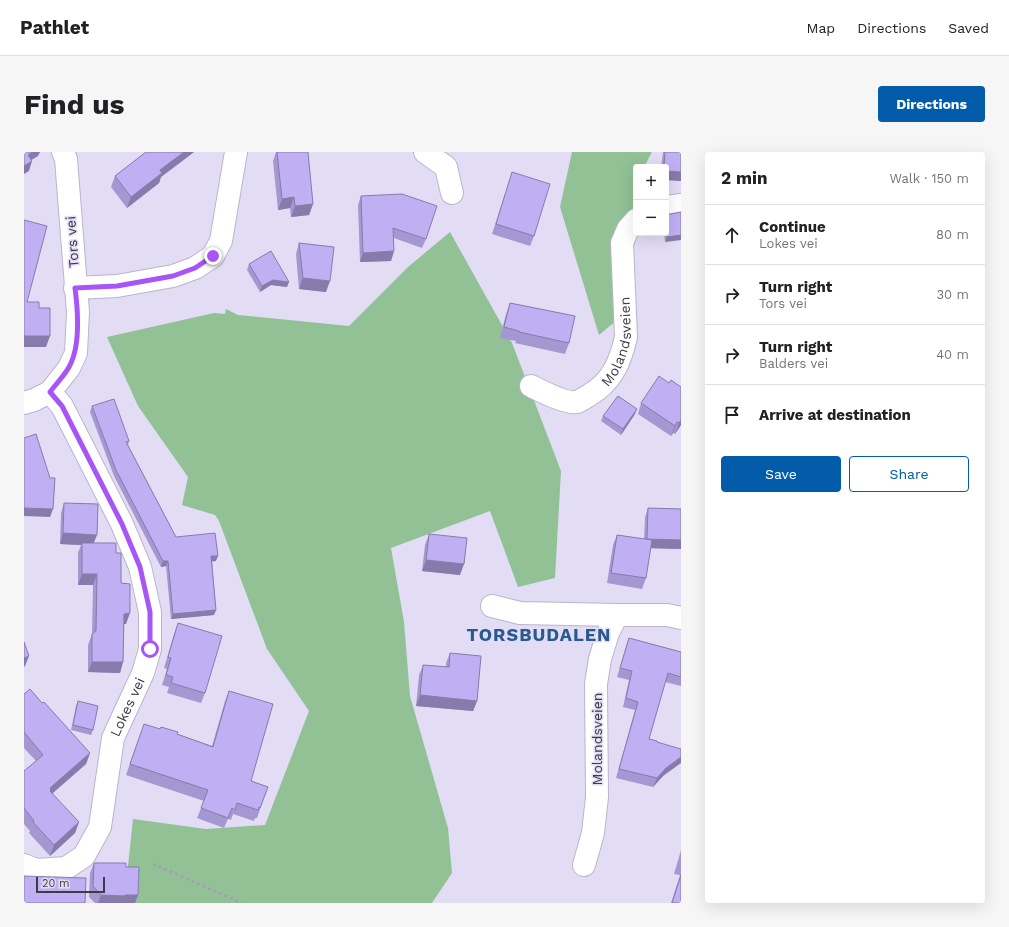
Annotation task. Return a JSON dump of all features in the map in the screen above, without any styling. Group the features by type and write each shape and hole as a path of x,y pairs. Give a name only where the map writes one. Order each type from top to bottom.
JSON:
{"street":[{"name":"Tors vei","path":"24,403 50,392 69,368 76,353 78,312 66,159 63,152"},
{"path":"75,288 117,286 173,276 195,268 213,256 221,241 236,152"},
{"path":"425,152 446,167 452,193"},
{"path":"669,206 681,204"},
{"name":"Molandsveien","path":"531,386 556,398 576,402 600,389 614,372 623,351 626,336 622,243 628,228 633,223"},
{"name":"Lokes vei","path":"24,865 36,870 66,868 84,856 96,836 100,827 113,738 143,673 150,649 150,612 140,567 122,524 62,406 50,392"},
{"path":"492,606 520,613 667,615 681,618"},
{"name":"Molandsveien","path":"584,865 593,833 597,797 596,684 600,659 608,633 617,615"}],"path":[{"path":"153,864 242,903"}],"green space":[{"path":"572,152 652,152 646,164 633,164 633,216 623,315 599,335 560,207"},
{"path":"450,232 512,343 561,471 555,578 518,587 490,511 391,548 404,622 410,696 448,828 452,873 432,903 117,903 126,885 133,819 206,829 265,825 309,711 267,649 219,521 215,515 182,505 188,477 138,406 107,337 214,313 225,314 226,309 238,315 349,326 408,267"}],"building":[{"path":"24,152 33,152 28,155 32,161 24,166"},
{"path":"146,152 184,152 160,170 162,173 131,197 115,176"},
{"path":"277,152 308,152 313,204 295,206 294,197 282,199"},
{"path":"665,152 681,152 681,172 669,171 669,164 664,164"},
{"path":"512,172 550,184 534,236 496,224"},
{"path":"402,194 437,206 426,239 393,228 394,251 363,253 361,196"},
{"path":"681,212 681,235 667,237 669,236 670,214"},
{"path":"24,220 47,226 27,302 39,302 39,308 50,308 50,336 24,336"},
{"path":"299,243 334,247 330,281 303,278"},
{"path":"271,251 289,282 273,280 262,286 249,264"},
{"path":"510,303 575,316 569,343 519,332 504,327"},
{"path":"659,376 669,383 671,380 681,387 681,420 679,423 677,422 675,426 641,403"},
{"path":"618,396 637,409 623,429 603,416"},
{"path":"114,399 129,441 126,442 176,537 215,533 218,556 211,556 216,610 173,614 168,561 163,561 116,470 92,406"},
{"path":"36,434 50,478 55,478 53,509 24,508 24,438"},
{"path":"64,503 98,504 97,535 63,533"},
{"path":"648,508 681,509 681,540 647,539"},
{"path":"429,534 467,538 464,564 426,560"},
{"path":"617,535 652,540 646,578 611,573"},
{"path":"82,543 116,543 116,553 121,553 121,583 130,584 130,613 124,614 123,662 92,662 92,634 96,631 97,574 82,574"},
{"path":"178,623 222,636 205,693 171,683 173,677 166,675 171,658 168,657"},
{"path":"629,638 681,652 681,677 668,673 649,739 681,749 681,757 666,768 657,778 619,769 638,702 626,698 632,671 620,668"},
{"path":"24,642 29,656 24,658"},
{"path":"450,653 481,656 477,701 420,695 423,665 449,667"},
{"path":"30,689 42,703 44,702 90,753 50,788 50,791 79,822 54,845 33,822 34,821 24,808 24,771 43,755 24,732 24,694"},
{"path":"229,691 273,704 251,781 268,787 260,808 259,807 258,810 237,803 235,810 232,808 228,818 201,808 208,790 130,764 144,724 160,729 161,727 178,732 177,734 213,747"},
{"path":"78,701 98,706 93,730 73,725"},
{"path":"94,863 126,863 126,867 139,867 138,895 101,895 93,886"},
{"path":"681,875 681,903 672,903"},
{"path":"24,876 86,878 85,903 24,903"}],"district":[{"name":"TORSBUDALEN","path":"539,635"}],"route":[{"path":"150,649 150,612 140,567 122,524 62,406 50,392 69,368 76,353 78,312 75,288 117,286 173,276 195,268 213,256"}]}
